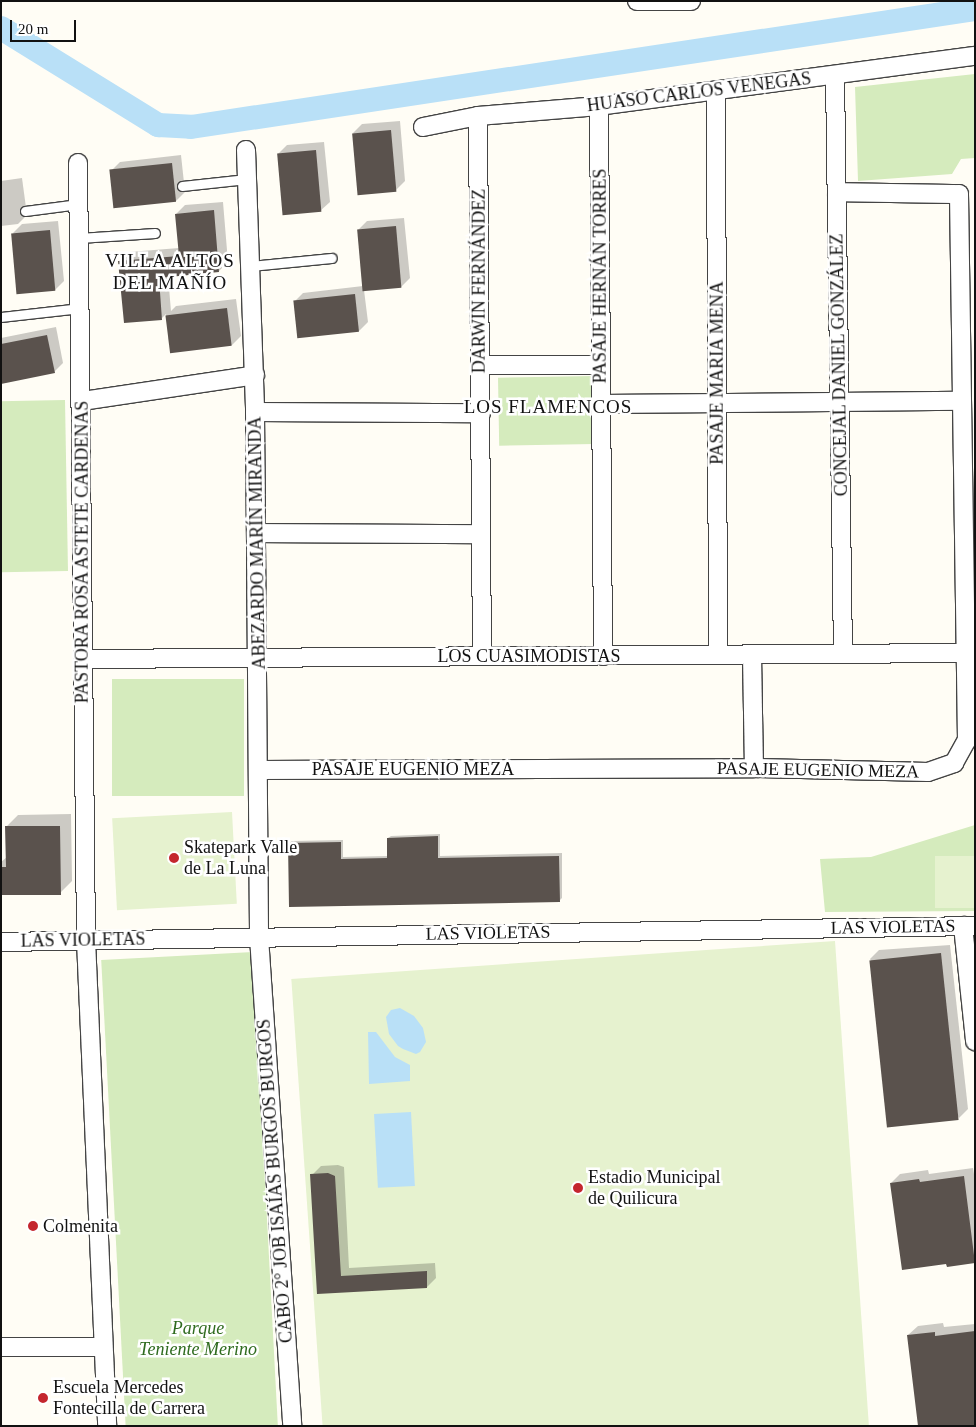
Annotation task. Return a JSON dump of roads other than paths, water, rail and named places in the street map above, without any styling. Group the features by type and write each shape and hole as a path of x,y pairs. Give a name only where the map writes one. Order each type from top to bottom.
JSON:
{"street":[{"path":"637,1 691,1"},
{"name":"HUASO CARLOS VENEGAS","path":"423,126 478,116 599,106 975,56"},
{"name":"CONCEJAL DANIEL GONZÁLEZ","path":"835,75 843,654"},
{"name":"PASAJE MARIA MENA","path":"716,91 718,655"},
{"name":"PASAJE HERNÁN TORRES","path":"599,106 603,656"},
{"name":"DARWIN FERNÁNDEZ","path":"478,116 482,656"},
{"name":"ABEZARDO MARÍN MIRANDA","path":"246,150 254,375 257,533 259,937"},
{"name":"PASTORA ROSA ASTETE CARDENAS","path":"78,164 82,402 86,940 108,1426"},
{"name":"PASAJE EUGENIO MEZA","path":"258,770 754,768 928,772 954,763 967,740 969,653 962,401 968,351 959,194 837,192"},
{"path":"480,365 601,365"},
{"path":"82,402 254,375"},
{"path":"601,404 962,401"},
{"path":"255,412 480,413"},
{"path":"257,533 481,534"},
{"name":"LOS CUASIMODISTAS","path":"83,659 969,653"},
{"path":"752,655 754,768"},
{"path":"969,926 975,1041"},
{"name":"LAS VIOLETAS","path":"1,942 969,926"},
{"name":"CABO 2° JOB ISAÍAS BURGOS BURGOS","path":"259,937 292,1426"},
{"path":"1,1347 103,1347"}],"lane":[{"path":"182,186 247,179"},
{"path":"25,211 79,204"},
{"path":"79,238 156,233"},
{"path":"250,266 332,258"},
{"path":"1,317 80,308"}],"water":[{"path":"400,1008 414,1016 423,1028 426,1042 420,1052 416,1054 398,1046 389,1034 386,1017 391,1010"},
{"path":"368,1032 376,1032 395,1057 410,1065 410,1081 369,1084"},
{"path":"411,1112 415,1186 378,1188 374,1114"}],"waterway":[{"path":"1,28 158,125 191,127 975,9"}],"place":[{"name":"Skatepark Valle de La Luna","path":"174,858"},
{"name":"Estadio Municipal de Quilicura","path":"578,1188"},
{"name":"Colmenita","path":"33,1226"},
{"name":"Escuela Mercedes Fontecilla de Carrera","path":"43,1398"}],"district":[{"name":"VILLA ALTOS DEL MAÑÍO","path":"170,272"},
{"name":"LOS FLAMENCOS","path":"548,407"}],"park label":[{"name":"Parque Teniente Merino","path":"198,1339"}]}
